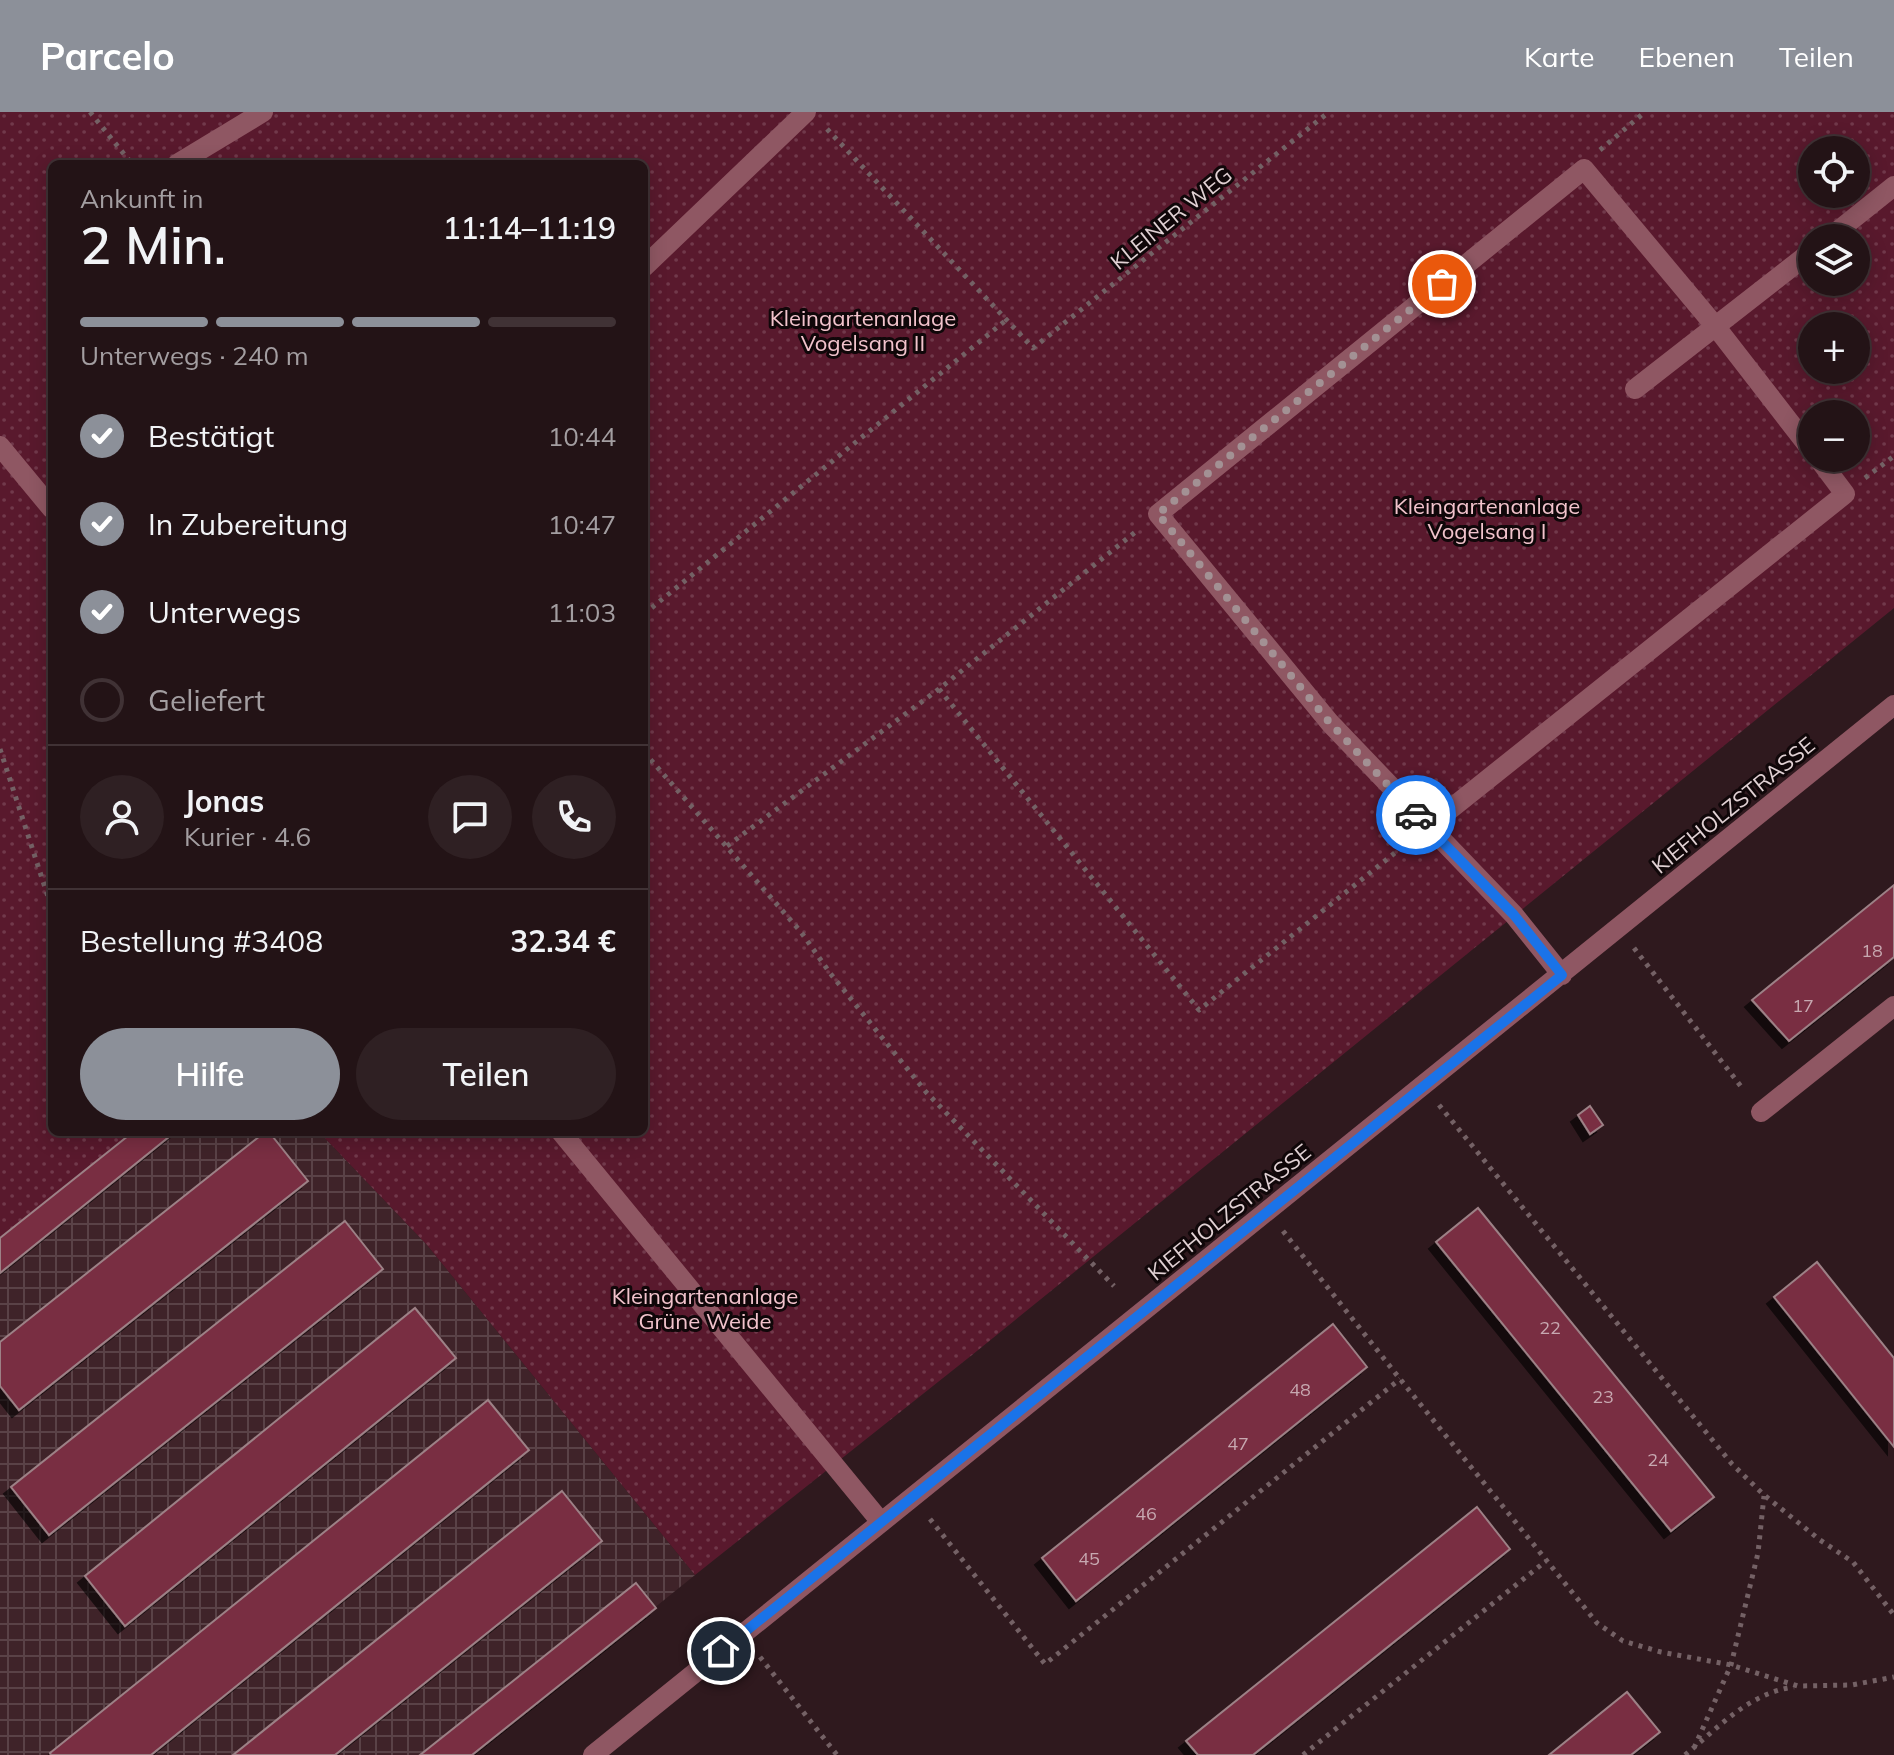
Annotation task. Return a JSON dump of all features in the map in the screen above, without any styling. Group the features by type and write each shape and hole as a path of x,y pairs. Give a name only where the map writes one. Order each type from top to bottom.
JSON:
{"street":[{"path":"184,160 263,112"},
{"path":"648,263 814,118"},
{"path":"1562,975 1514,915 1330,723 1158,514 1584,169 1716,327 1798,433"},
{"path":"1846,224 1894,186"},
{"path":"1635,389 1798,262"},
{"path":"0,446 48,504"},
{"path":"1428,827 1845,494 1828,472"},
{"name":"KIEFHOLZSTRASSE","path":"593,1755 1894,705"},
{"path":"1761,1112 1894,1006"},
{"path":"564,1136 881,1522"}],"path":[{"path":"90,112 129,160"},
{"name":"KLEINER WEG","path":"1005,321 1033,348 1329,112"},
{"path":"1584,169 1592,157 1645,112"},
{"path":"648,611 1005,321 814,118"},
{"path":"727,846 939,689 1158,514"},
{"path":"939,689 1199,1010 1428,827"},
{"path":"0,749 48,897"},
{"path":"648,757 801,932 926,1092 1114,1286"},
{"path":"1619,929 1761,1112"},
{"path":"1424,1086 1732,1464 1764,1495 1853,1562 1894,1615"},
{"path":"1268,1212 1597,1623 1623,1641 1661,1652 1731,1665 1798,1686"},
{"path":"913,1497 1045,1664 1400,1379"},
{"path":"1694,1748 1731,1665 1758,1553 1764,1495"},
{"path":"1303,1755 1546,1561"},
{"path":"741,1635 837,1755"},
{"path":"1685,1755 1746,1704 1772,1690 1852,1685 1894,1677"}],"shaded area":[{"path":"128,1136 323,1136 427,1245 695,1575 472,1755 0,1755 0,1238"}],"green space":[{"name":"Kleingartenanlage Vogelsang I","path":"0,112 1894,112 1894,608 972,1355 695,1575 427,1245 323,1136 648,1136 648,160 48,160 48,1136 128,1136 0,1238"}],"building":[{"path":"1894,885 1894,957 1789,1041 1752,1000"},
{"path":"1590,1106 1603,1125 1590,1134 1578,1115"},
{"path":"128,1136 170,1136 0,1273 0,1238"},
{"path":"260,1136 272,1136 308,1181 19,1410 0,1386 0,1342"},
{"path":"1478,1208 1714,1497 1671,1531 1436,1242"},
{"path":"345,1221 383,1269 49,1535 11,1487"},
{"path":"1817,1262 1894,1358 1894,1447 1774,1297"},
{"path":"415,1308 456,1358 125,1626 85,1576"},
{"path":"1333,1324 1367,1367 1076,1601 1042,1558"},
{"path":"488,1400 529,1450 151,1755 51,1755 50,1753"},
{"path":"562,1491 602,1541 335,1755 233,1755"},
{"path":"1477,1507 1510,1549 1253,1755 1198,1755 1186,1741"},
{"path":"636,1583 656,1608 472,1755 420,1755"},
{"path":"1627,1692 1660,1732 1631,1755 1549,1755"}],"way so far":[{"path":"1416,815 1330,723 1158,514 1442,284"}],"route":[{"path":"721,1651 1562,975 1514,915 1416,815"}],"park label":[{"name":"Kleingartenanlage Vogelsang II","path":"863,330"},
{"name":"Kleingartenanlage Grüne Weide","path":"705,1308"}]}
